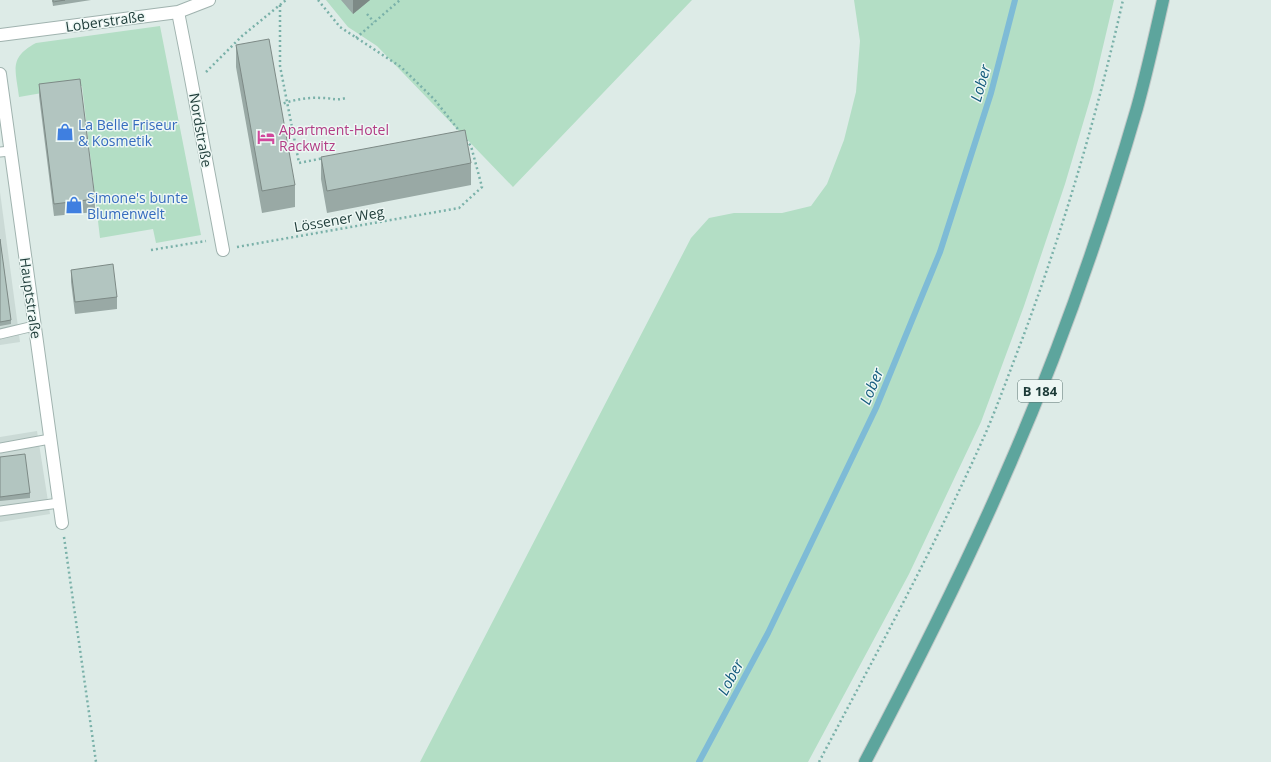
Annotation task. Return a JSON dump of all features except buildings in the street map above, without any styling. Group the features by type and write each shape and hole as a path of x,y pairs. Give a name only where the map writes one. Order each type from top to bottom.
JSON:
{"main road":[{"name":"B 184","path":"865,762 907,681 979,533 1032,412 1078,292 1099,231 1137,107 1163,0"}],"street":[{"name":"Loberstraße","path":"0,36 178,12 208,0"},
{"name":"Nordstraße","path":"178,12 222,244"},
{"name":"Hauptstraße","path":"0,74 5,151 34,326 62,523"}],"lane":[{"path":"0,334 34,326"},
{"path":"0,448 50,439"},
{"path":"0,512 59,503"}],"path":[{"path":"193,86 242,36 286,0"},
{"path":"318,0 340,27 400,67 434,99 460,131 452,133"},
{"path":"356,38 400,0"},
{"path":"819,762 913,584 987,429 1033,309 1074,187 1100,95 1123,0"},
{"path":"280,5 280,66 299,163 330,157"},
{"path":"367,14 374,22"},
{"path":"279,105 305,98 336,100 346,98"},
{"name":"Lössener Weg","path":"151,250 222,244 459,208 482,187 471,146 460,131"},
{"path":"62,523 96,762"}],"shaded area":[{"path":"0,192 20,342 0,345"},
{"path":"37,431 50,514 0,522 0,437"}],"green space":[{"path":"326,0 692,0 513,187 377,46 348,27"},
{"path":"854,0 1114,0 1092,93 1065,184 1024,306 981,422 909,574 808,762 420,762 691,238 709,218 734,213 782,213 811,206 827,184 844,140 856,92 860,41"},
{"path":"160,26 201,235 156,243 153,229 100,238 82,86 19,97 16,66 21,54 36,43"}],"waterway":[{"name":"Lober","path":"699,762 768,633 876,408 940,252 991,93 1015,0"}],"place":[{"name":"La Belle Friseur & Kosmetik","path":"65,132"},
{"name":"Apartment-Hotel Rackwitz","path":"266,137"},
{"name":"Simone's bunte Blumenwelt","path":"74,205"}]}
